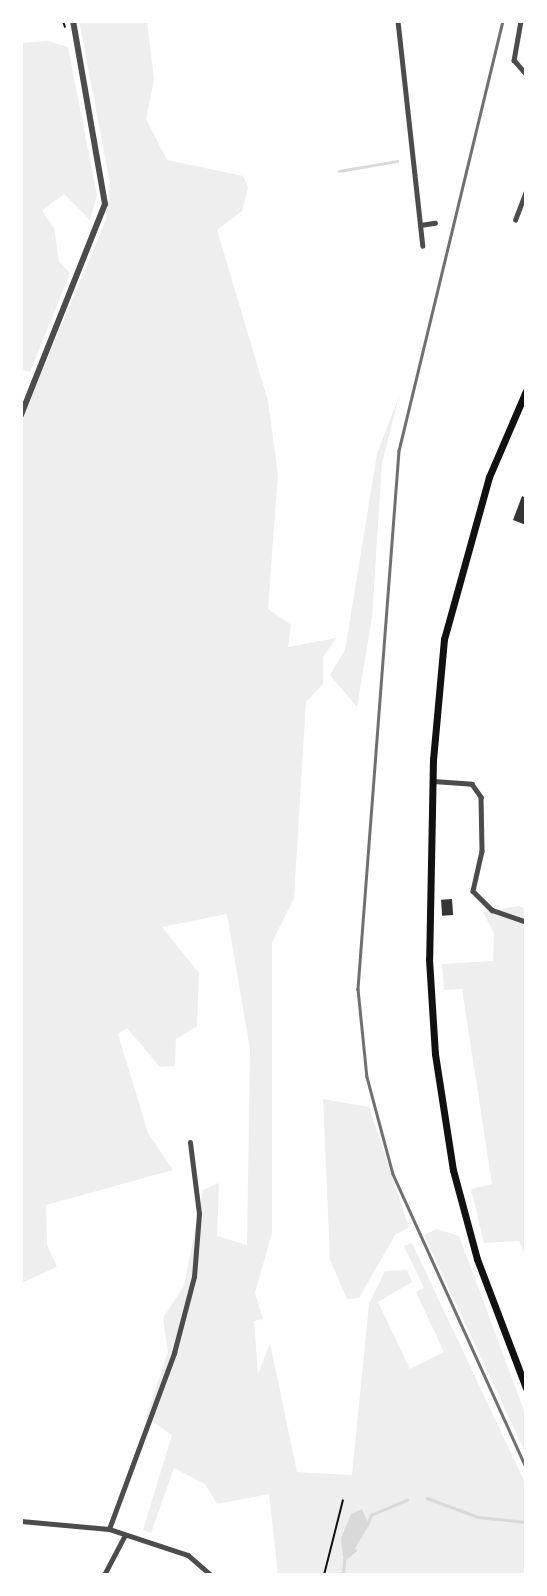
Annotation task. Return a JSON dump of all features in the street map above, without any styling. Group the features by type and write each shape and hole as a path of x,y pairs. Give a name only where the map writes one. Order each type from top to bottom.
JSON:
{"main road":[{"path":"526,391 459,573 444,639 433,781 429,959 442,1109 477,1259 526,1388"}],"street":[{"path":"21,415 105,204 73,21"},
{"path":"398,21 423,246"},
{"path":"521,21 514,55 526,74"},
{"path":"515,220 526,191"},
{"path":"419,225 435,223"},
{"path":"433,781 472,784 481,797 482,851 473,891 492,910 526,922"},
{"path":"109,1529 174,1353 194,1277 199,1214 190,1143"},
{"path":"21,1521 109,1529 187,1555 211,1575"},
{"path":"104,1575 125,1535"}],"path":[{"path":"63,21 67,37"},
{"path":"324,1575 344,1500"}],"shaded area":[{"path":"79,21 147,21 154,79 146,119 167,160 243,176 248,187 242,211 217,230 268,401 278,474 268,609 291,625 288,647 336,638 323,657 323,684 306,702 294,898 272,942 272,1233 255,1293 263,1319 254,1321 258,1374 270,1343 297,1472 352,1475 369,1304 385,1271 407,1270 412,1282 378,1302 410,1369 444,1352 416,1292 424,1288 404,1246 412,1243 526,1485 526,1575 278,1575 269,1494 217,1504 205,1484 174,1468 151,1533 143,1530 172,1435 146,1417 168,1352 163,1318 184,1286 203,1190 219,1183 217,1236 247,1245 250,1049 227,914 162,927 199,973 197,1026 176,1039 175,1066 160,1067 127,1028 118,1034 148,1133 173,1170 46,1205 47,1245 57,1267 21,1283 21,421 106,220 110,183"},
{"path":"48,41 68,47 97,195 90,220 64,194 42,211 54,228 59,262 70,273 30,372 21,369 21,43"},
{"path":"400,393 382,463 372,618 357,707 330,675 345,650 377,454"},
{"path":"519,906 526,909 526,1258 519,1241 484,1243 471,1189 492,1184 462,989 444,990 442,964 493,961 494,934 483,912"},
{"path":"323,1099 369,1107 409,1227 395,1235 359,1298 347,1299 330,1260"},
{"path":"437,1229 459,1236 526,1416 526,1454 424,1235"},
{"path":"362,1509 369,1525 350,1557 343,1557 341,1538 351,1514"}],"building":[{"path":"522,496 526,498 526,525 513,520"},
{"path":"452,899 453,915 442,916 441,900"}],"waterway":[{"path":"339,171 397,161"},
{"path":"427,1498 478,1517 526,1522"},
{"path":"367,1525 371,1515 407,1500"},
{"path":"343,1575 344,1559 355,1550"}],"railway":[{"path":"503,21 399,451 358,989 367,1077 393,1174 526,1467"}]}
